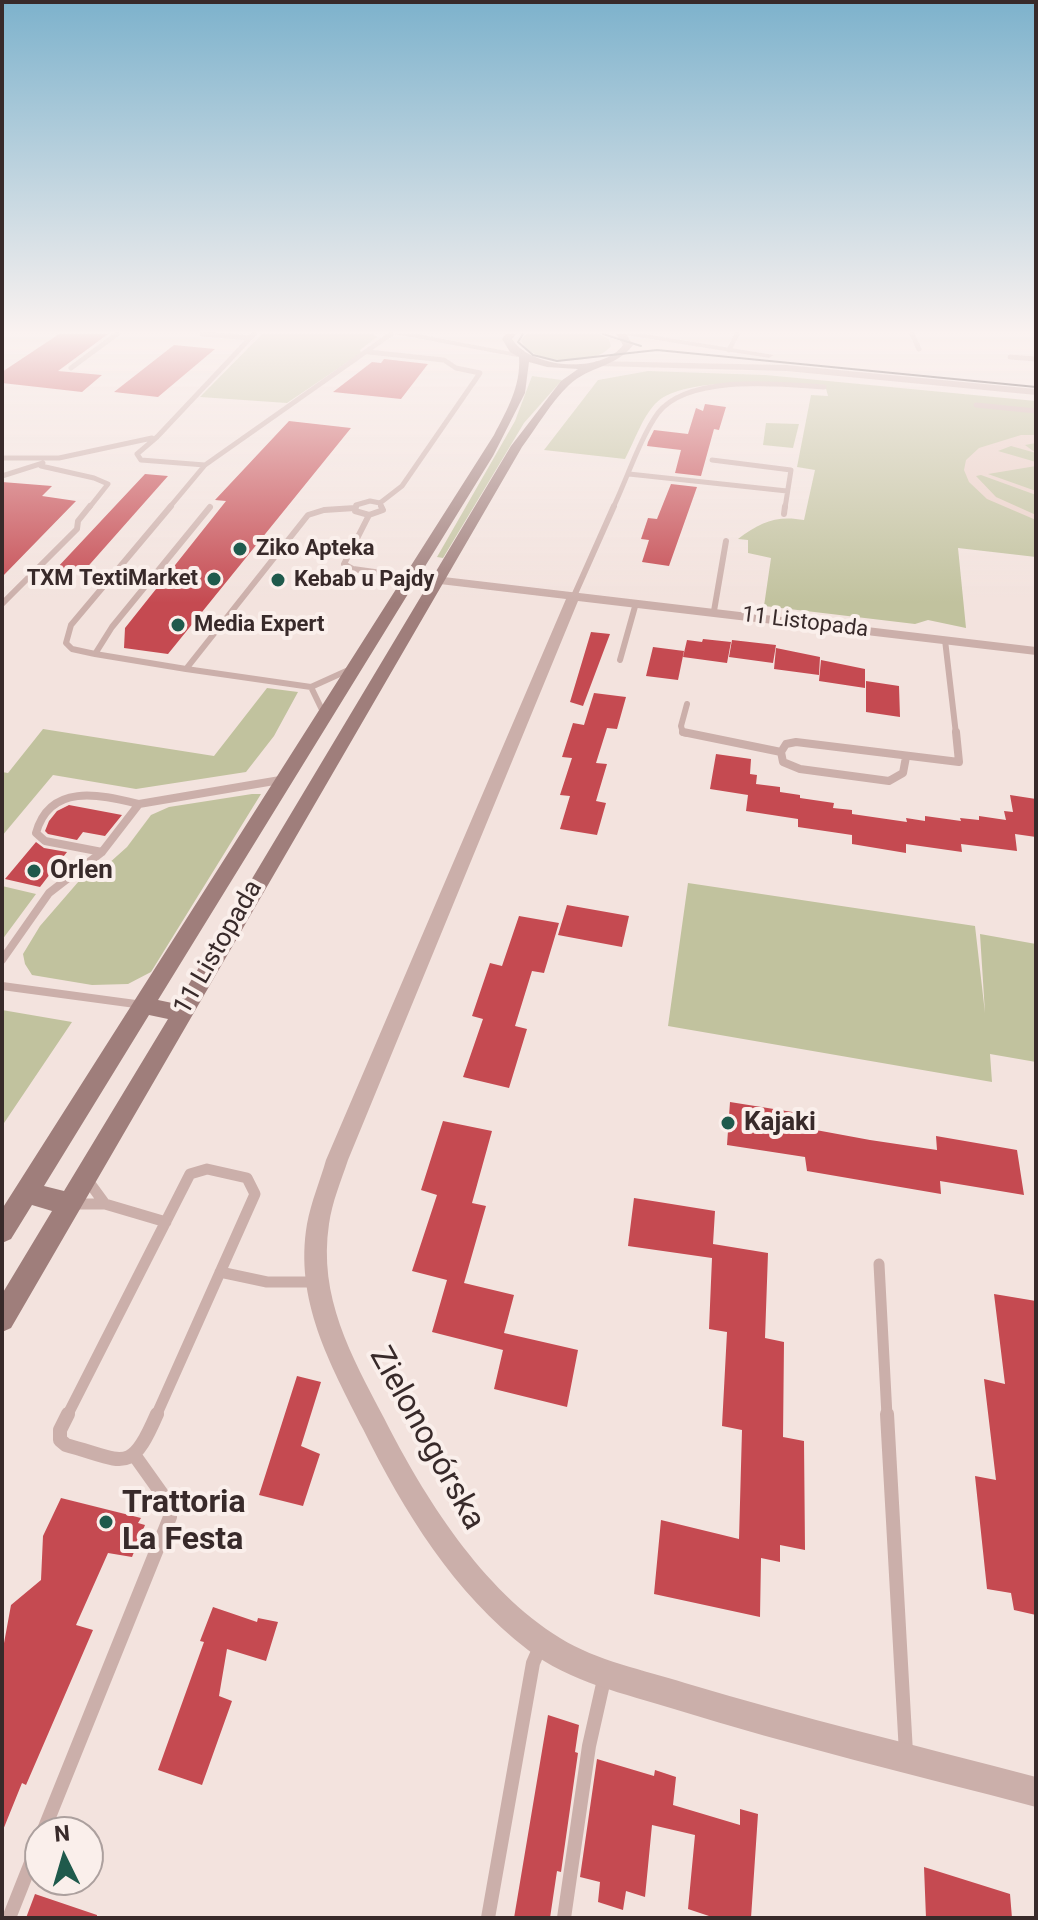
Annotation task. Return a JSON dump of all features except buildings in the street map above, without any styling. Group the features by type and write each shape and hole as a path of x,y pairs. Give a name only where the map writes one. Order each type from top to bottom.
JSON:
{"main road":[{"name":"11 Listopada","path":"2,1231 505,424"},
{"name":"11 Listopada","path":"2,1319 315,783 533,424"},
{"path":"286,779 315,783"},
{"path":"143,1005 181,1013"},
{"path":"26,1192 69,1204"}],"street":[{"name":"11 Listopada","path":"410,577 1036,651"},
{"name":"Zielonogórska","path":"574,596 337,1160 318,1220 314,1253 315,1282 326,1328 417,1505 462,1570 541,1643 606,1672 687,1698 1036,1792"}],"lane":[{"path":"170,424 136,457 141,460 205,465"},
{"path":"265,424 205,465 71,625 66,643 72,649 95,654 311,687 353,668"},
{"path":"186,669 308,515 324,510 355,508 364,501 380,503 402,486 445,424"},
{"path":"574,596 654,424"},
{"path":"2,476 42,463 157,437"},
{"path":"2,458 42,463 65,474 100,478 108,484 78,521 77,529 2,604"},
{"path":"712,460 791,470 784,514"},
{"path":"629,474 787,491"},
{"path":"355,508 358,513 369,515 383,510 380,503"},
{"path":"95,654 112,627 210,507"},
{"path":"369,515 367,526 345,556 344,564 353,569 410,577"},
{"path":"714,611 726,541"},
{"path":"620,660 636,603"},
{"path":"906,757 907,768 901,777 889,781 800,769 783,762 781,752 786,744 796,742 959,762 945,640"},
{"path":"311,687 325,716"},
{"path":"687,704 681,726 683,733 781,752"},
{"path":"102,852 45,841 36,833 37,827 53,805 66,798 88,794 139,804 286,779"},
{"path":"2,960 49,893 102,852 139,804"},
{"path":"2,986 143,1005"},
{"path":"207,1169 247,1178 255,1194 220,1272 135,1456 121,1460 66,1445 60,1440 60,1430 190,1174 207,1169"},
{"path":"86,1176 105,1204"},
{"path":"69,1204 105,1204 166,1222"},
{"path":"879,1264 906,1757"},
{"path":"220,1272 255,1282 315,1282"},
{"path":"49,1816 170,1517 167,1501 135,1456"},
{"path":"488,1918 531,1677 541,1643"},
{"path":"564,1918 589,1746 606,1672"},
{"path":"9,1918 24,1880"}],"green space":[{"path":"514,424 524,424 443,558 437,557"},
{"path":"564,424 642,424 625,459 544,450"},
{"path":"766,424 799,424 793,448 763,445"},
{"path":"805,424 1036,424 1036,557 958,548 966,628 928,620 915,624 764,606 771,558 748,553 748,540 738,539 769,521 785,518 804,520 815,470 797,467"},
{"path":"267,688 298,692 274,736 246,772 136,789 53,775 2,836 2,772 8,773 43,729 214,756"},
{"path":"261,794 151,972 128,984 92,985 32,975 23,954 40,926 79,881 98,873 127,847 151,815 169,807"},
{"path":"688,883 975,926 985,1013 980,934 1036,944 1036,1062 990,1054 992,1082 668,1026"},
{"path":"2,886 36,894 2,940"},
{"path":"2,1010 72,1022 2,1126"}],"shaded area":[{"path":"1021,435 1036,435 1036,443 1025,445 1036,453 1011,446 998,451 1036,462 1036,466 988,474 1036,491 1036,495 981,475 976,476 996,497 1036,515 1036,520 987,499 969,482 964,470 966,460 979,448"}],"place":[{"name":"Ziko Apteka","path":"240,549"},
{"name":"TXM TextiMarket","path":"214,579"},
{"name":"Kebab u Pajdy","path":"278,580"},
{"name":"Media Expert","path":"178,625"},
{"name":"Orlen","path":"34,871"},
{"name":"Kajaki","path":"728,1123"},
{"name":"Trattoria La Festa","path":"106,1522"}]}
